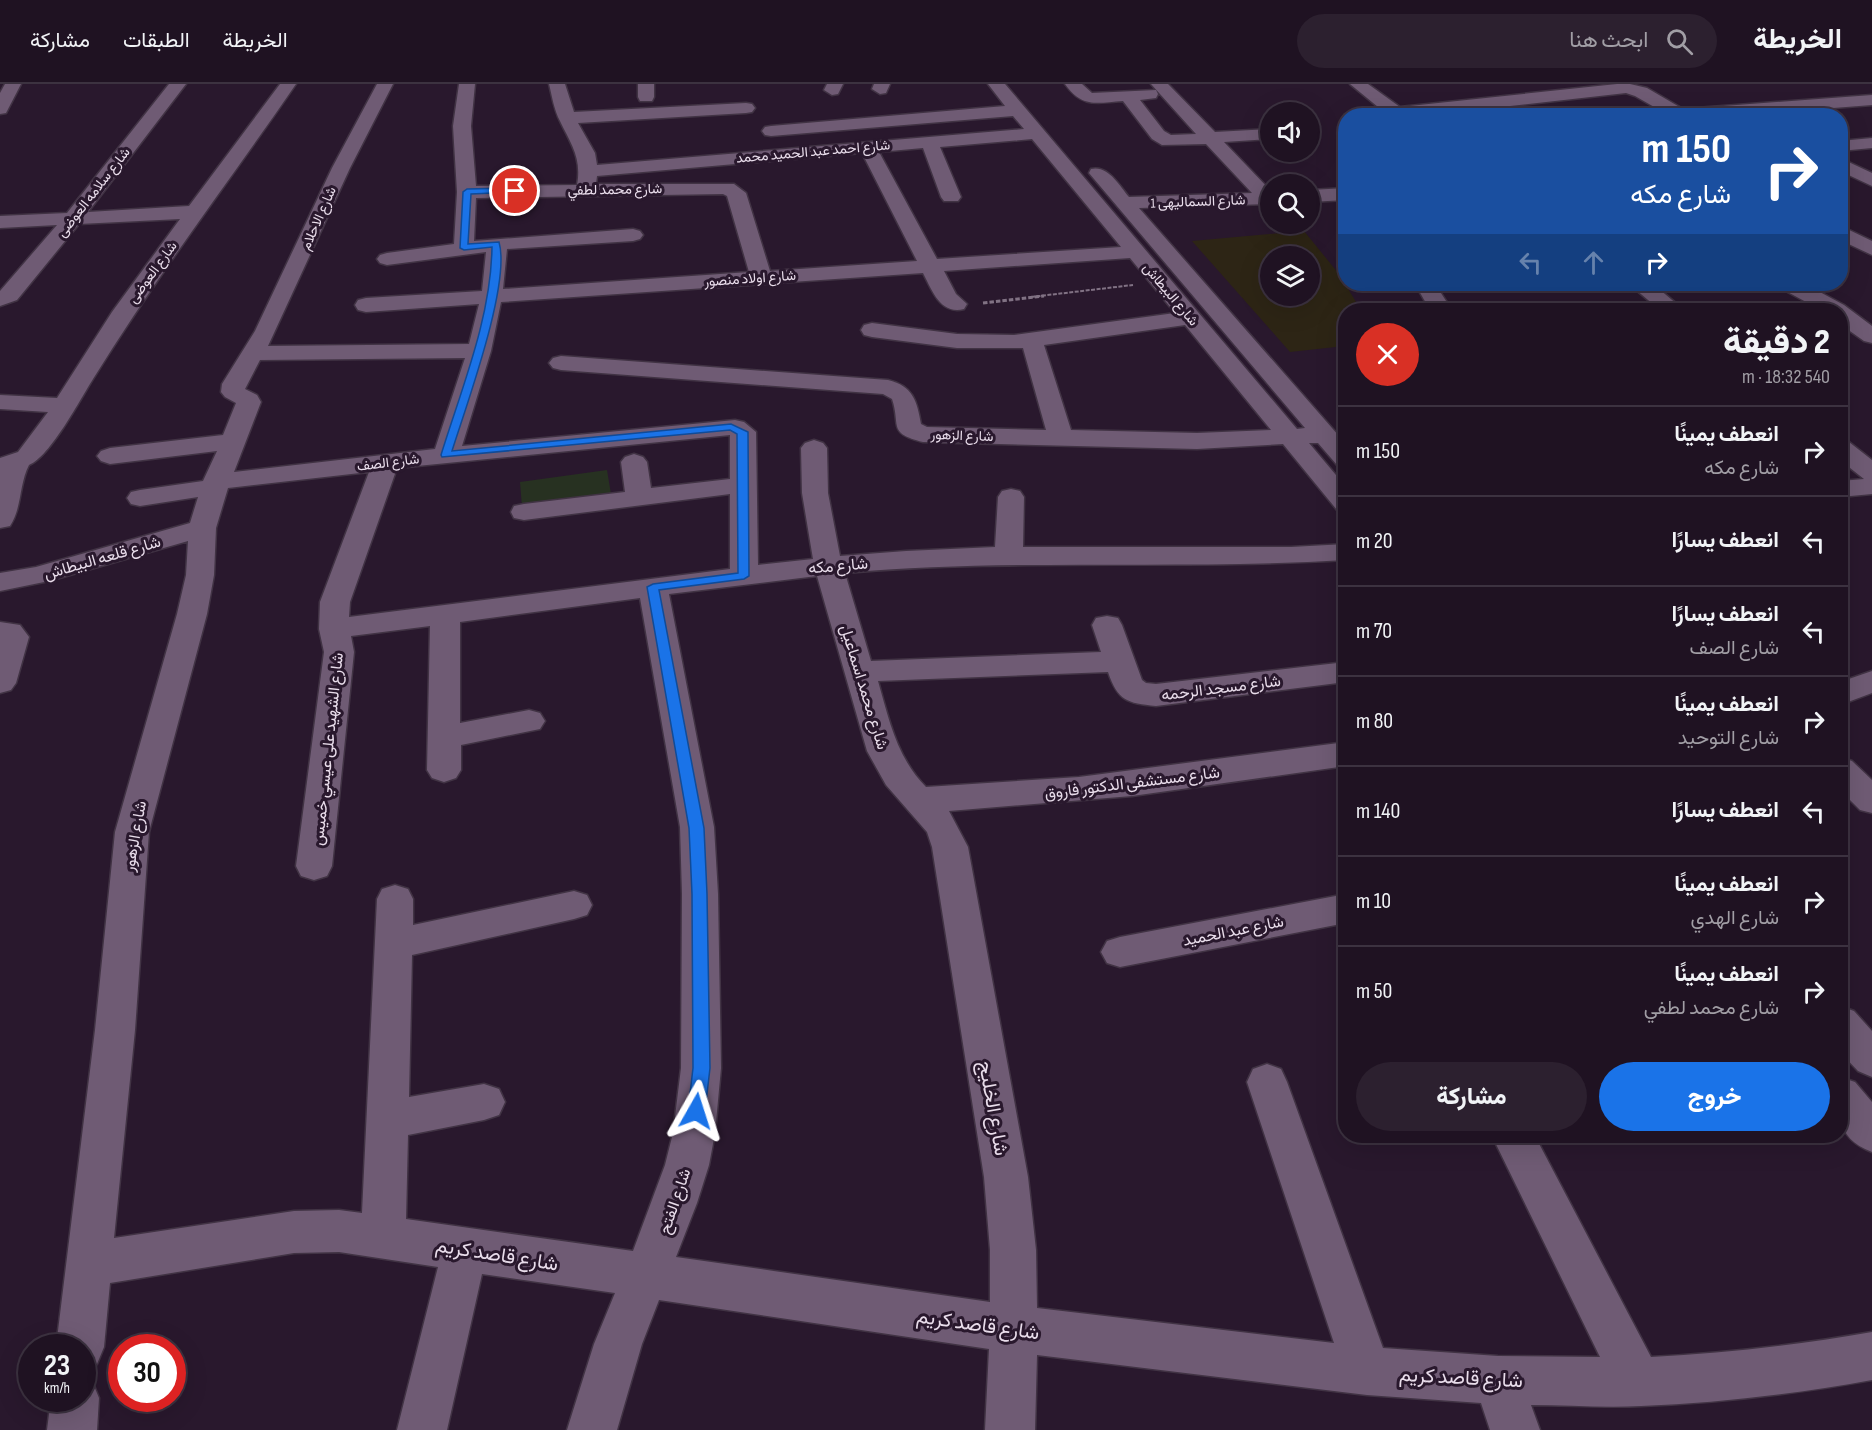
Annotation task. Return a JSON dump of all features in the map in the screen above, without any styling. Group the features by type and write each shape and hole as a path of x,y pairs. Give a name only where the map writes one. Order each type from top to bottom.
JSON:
{"street":[{"path":"0,109 13,84"},
{"name":"شارع سلامه العوضى","path":"2,298 9,295 73,218 178,84"},
{"name":"شارع العوضى","path":"10,464 27,457 64,406 123,312 288,84"},
{"name":"شارع الاحلام","path":"252,353 266,331 341,168 384,84"},
{"path":"464,248 467,192 462,126 467,84"},
{"path":"557,84 567,118 588,155 588,180"},
{"name":"شارع البيطاش","path":"996,84 1018,110 1044,131"},
{"name":"شارع البيطاش","path":"1021,84 1044,131 1135,252 1338,495"},
{"path":"1073,84 1083,95 1090,98 1128,96 1163,88 1209,139 1260,189"},
{"path":"1358,84 1390,108"},
{"path":"1856,84 1872,95"},
{"path":"1450,108 1622,88 1638,91 1668,108"},
{"path":"1748,89 1780,107"},
{"path":"1806,90 1826,103"},
{"path":"1128,96 1162,138 1176,141 1260,135"},
{"path":"1768,108 1872,100"},
{"path":"567,118 705,102 747,108"},
{"path":"771,131 1018,110"},
{"name":"شارع احمد عبد الحميد محمد","path":"588,180 867,146 1044,131 1068,138"},
{"path":"929,141 951,197"},
{"path":"1848,145 1872,143"},
{"path":"867,146 949,300 956,304"},
{"name":"شارع البيطاش","path":"1082,154 1338,451"},
{"path":"1848,167 1872,180"},
{"name":"شارع محمد لطفي","path":"467,192 588,180 727,188 736,193 761,277"},
{"path":"1320,195 1338,194"},
{"name":"شارع السماليهى 1","path":"1125,203 1260,198"},
{"path":"0,222 196,212"},
{"path":"1848,233 1872,231"},
{"path":"387,259 496,244 633,235"},
{"path":"1848,236 1872,249"},
{"path":"446,455 479,351 492,296 496,244"},
{"name":"شارع اولاد منصور","path":"366,305 761,277 931,268 1135,252"},
{"path":"1649,291 1664,303"},
{"path":"1802,291 1824,303"},
{"path":"872,330 977,342 1032,340 1191,317"},
{"path":"1848,320 1872,336"},
{"path":"1032,340 1061,438"},
{"path":"252,353 479,351"},
{"name":"شارع الزهور","path":"81,1334 115,1030 132,832 192,614 200,575 202,528 214,484 249,402 248,399 233,392 234,384 252,353"},
{"name":"شارع الزهور","path":"561,363 888,387 902,394 905,399 909,428 918,433 1197,441 1323,435"},
{"path":"0,402 64,406"},
{"name":"شارع الصف","path":"140,498 214,484 386,462 731,427 743,432 743,485"},
{"path":"110,456 234,441"},
{"name":"شارع محمد اسماعيل","path":"814,447 815,493 828,565 859,672 887,761 900,781 918,800"},
{"path":"1848,454 1872,473"},
{"name":"شارع الشهيد على عيسي خميس","path":"314,866 339,652 334,629 334,602 386,462"},
{"path":"634,462 639,498"},
{"path":"0,520 8,496 10,464"},
{"path":"524,512 743,485 744,576"},
{"path":"1848,488 1872,486"},
{"path":"1009,555 1011,497"},
{"name":"شارع قلعه البيطاش","path":"0,582 29,578 202,528"},
{"name":"شارع مكه","path":"334,629 828,565 906,559 1009,555 1268,555 1338,552"},
{"name":"شارع الفتح","path":"592,1430 618,1344 675,1203 687,1164 694,1133 701,1068 700,894 696,828 653,587"},
{"path":"444,771 445,614"},
{"name":"شارع مسجد الرحمه","path":"1107,625 1131,689 1150,696 1338,673"},
{"path":"0,632 9,632 14,637 0,683"},
{"path":"859,672 1120,661"},
{"path":"1848,692 1872,681"},
{"path":"444,737 529,721"},
{"name":"شارع مستشفى الدكتور فاروق","path":"918,800 997,797 1121,785 1338,755"},
{"path":"1848,777 1872,801"},
{"name":"شارع الخليج","path":"918,800 940,820 950,847 1006,1177 1013,1250 1014,1329 1010,1430"},
{"path":"383,1237 395,899"},
{"path":"393,944 574,905"},
{"name":"شارع عبد الحميد","path":"1120,952 1338,910"},
{"path":"1848,1032 1872,1059"},
{"path":"1267,1082 1367,1371"},
{"path":"387,1120 484,1102"},
{"path":"1848,1104 1872,1133"},
{"path":"1517,1143 1638,1382"},
{"name":"شارع قاصد كريم","path":"88,1264 294,1232 339,1232 1014,1329 1367,1371 1498,1380 1638,1382 1726,1377 1811,1367 1872,1356"},
{"path":"422,1430 465,1249"},
{"path":"1498,1380 1515,1430"},
{"path":"72,1430 74,1412"}],"path":[{"path":"956,304 1161,282"}],"shaded area":[{"path":"1270,234 1306,234 1316,246 1260,246 1260,306 1320,306 1320,251 1338,273 1338,291 1349,291 1357,303 1338,303 1338,347 1290,352 1192,241"}],"green space":[{"path":"607,470 611,494 522,507 520,482"}],"route":[{"path":"515,191 467,192 464,248 496,244 496,270 488,320 446,455 731,427 743,432 744,576 653,587 689,776 696,828 700,894 701,1068 696,1111"}]}
